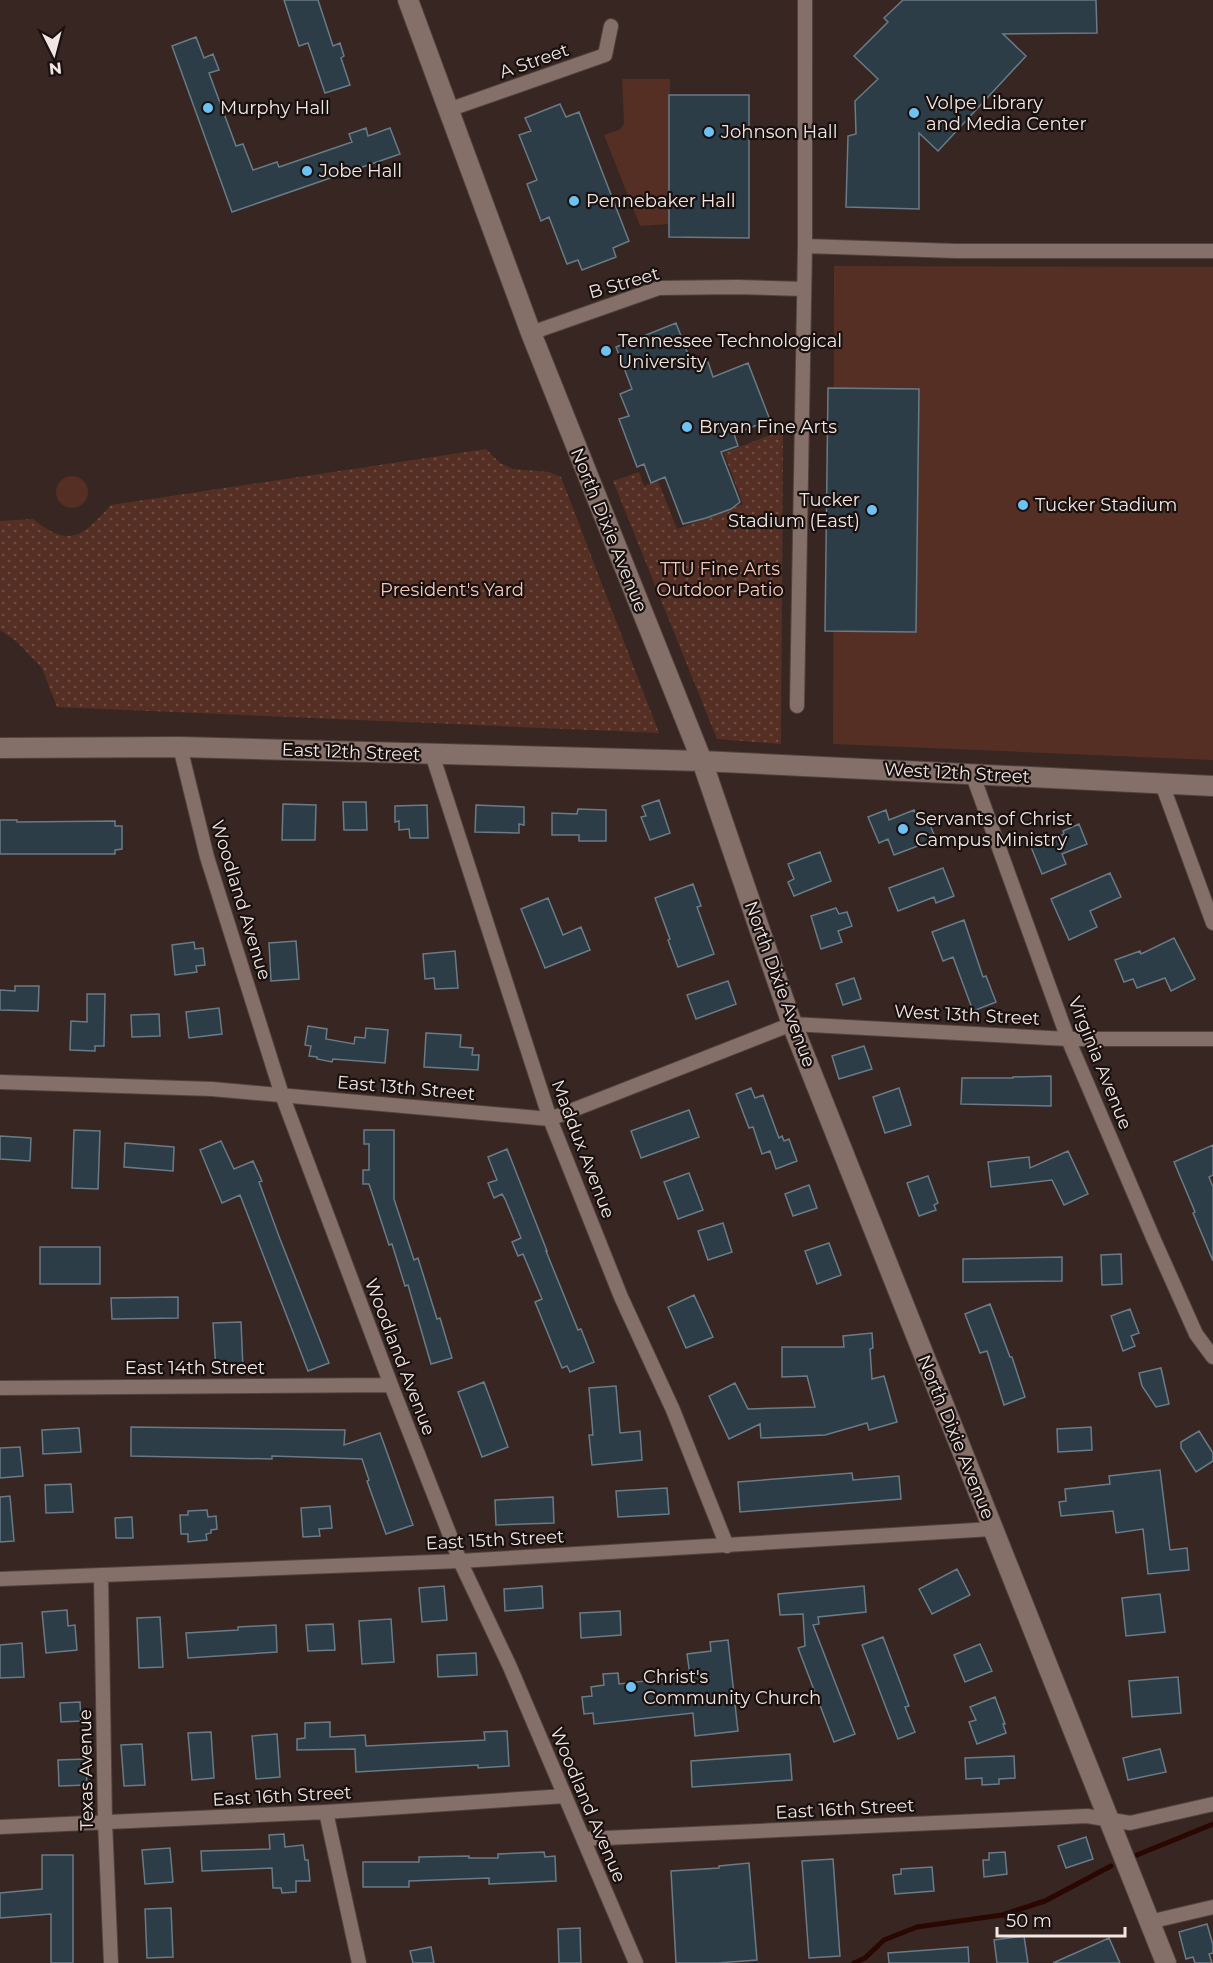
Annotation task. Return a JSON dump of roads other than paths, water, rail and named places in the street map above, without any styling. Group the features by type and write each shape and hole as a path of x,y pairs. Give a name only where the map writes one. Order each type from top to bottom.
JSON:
{"street":[{"name":"North Dixie Avenue","path":"408,0 531,333 702,761 792,1024 1166,1963"},
{"path":"797,706 805,246 805,0"},
{"name":"A Street","path":"448,110 605,55 611,26"},
{"path":"805,246 956,251 1213,251"},
{"name":"B Street","path":"531,333 659,288 803,289"},
{"name":"East 12th Street","path":"0,748 180,747 702,761"},
{"name":"Woodland Avenue","path":"180,747 207,857 282,1095 460,1561 510,1667 636,1963"},
{"name":"Maddux Avenue","path":"432,754 550,1119 621,1296 673,1410 727,1546"},
{"name":"West 12th Street","path":"702,761 1213,786"},
{"name":"Virginia Avenue","path":"972,773 1068,1039 1196,1334 1213,1358"},
{"path":"1162,784 1213,923"},
{"name":"East 13th Street","path":"0,1082 212,1089 550,1119 792,1024"},
{"name":"West 13th Street","path":"792,1024 1068,1039 1213,1039"},
{"name":"East 14th Street","path":"0,1388 391,1385"},
{"name":"East 15th Street","path":"0,1580 460,1561 992,1529"},
{"name":"Texas Avenue","path":"101,1575 105,1821 111,1963"},
{"name":"East 16th Street","path":"0,1827 326,1812 565,1796"},
{"name":"East 16th Street","path":"584,1839 1087,1816 1130,1823 1213,1804"},
{"path":"326,1812 358,1963"},
{"path":"1149,1922 1213,1907"}],"waterway":[{"path":"1137,1855 1213,1824"},
{"path":"854,1963 865,1958 884,1940 917,1927 1002,1915 1045,1901 1111,1866"}],"place":[{"name":"Murphy Hall","path":"208,108"},
{"name":"Volpe Library and Media Center","path":"914,113"},
{"name":"Johnson Hall","path":"709,132"},
{"name":"Jobe Hall","path":"307,171"},
{"name":"Pennebaker Hall","path":"574,201"},
{"name":"Tennessee Technological University","path":"606,351"},
{"name":"Bryan Fine Arts","path":"687,427"},
{"name":"Tucker Stadium","path":"1023,505"},
{"name":"Tucker Stadium (East)","path":"872,510"},
{"name":"Servants of Christ Campus Ministry","path":"903,829"},
{"name":"Christ's Community Church","path":"631,1687"}],"park label":[{"name":"TTU Fine Arts Outdoor Patio","path":"720,579"},
{"name":"President's Yard","path":"452,590"}]}
